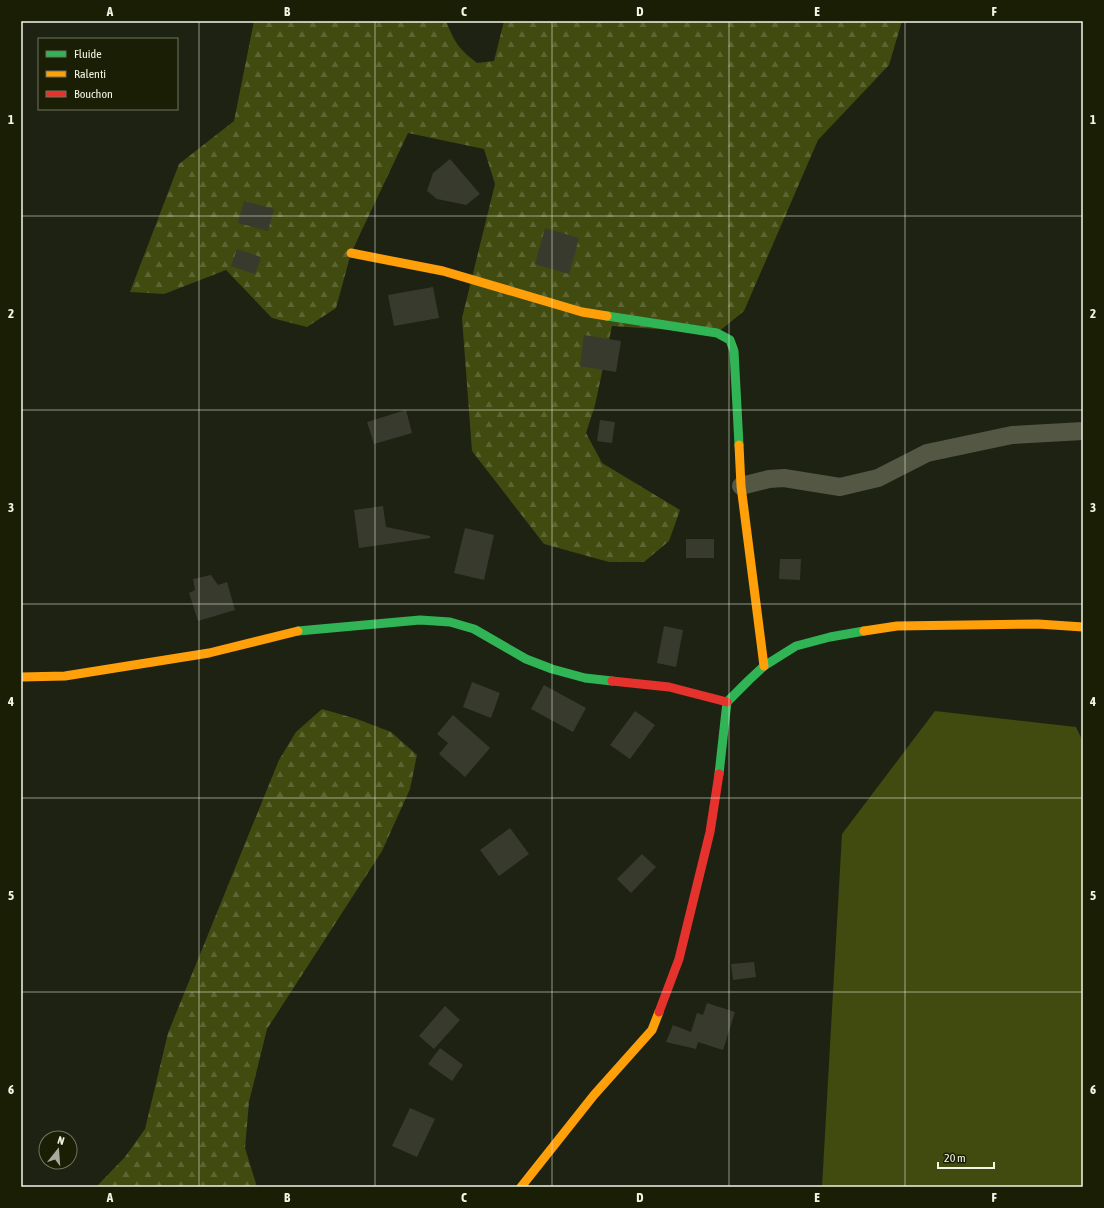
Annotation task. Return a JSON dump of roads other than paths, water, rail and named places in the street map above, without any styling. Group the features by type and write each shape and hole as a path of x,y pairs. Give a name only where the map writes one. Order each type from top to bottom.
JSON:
{"street":[{"path":"350,253 443,271 582,312 717,334 730,340 734,351 741,486 764,666"},
{"path":"741,486 769,479 784,478 840,487 878,478 927,453 1012,435 1083,431"},
{"path":"21,677 65,676 208,653 299,631 420,620 450,622 474,629 526,659 558,671 585,678 669,687 727,702"},
{"path":"521,1187 594,1095 652,1030 679,959 710,832 717,794 727,702 764,666 796,646 830,637 897,626 1038,624 1083,627"}]}
